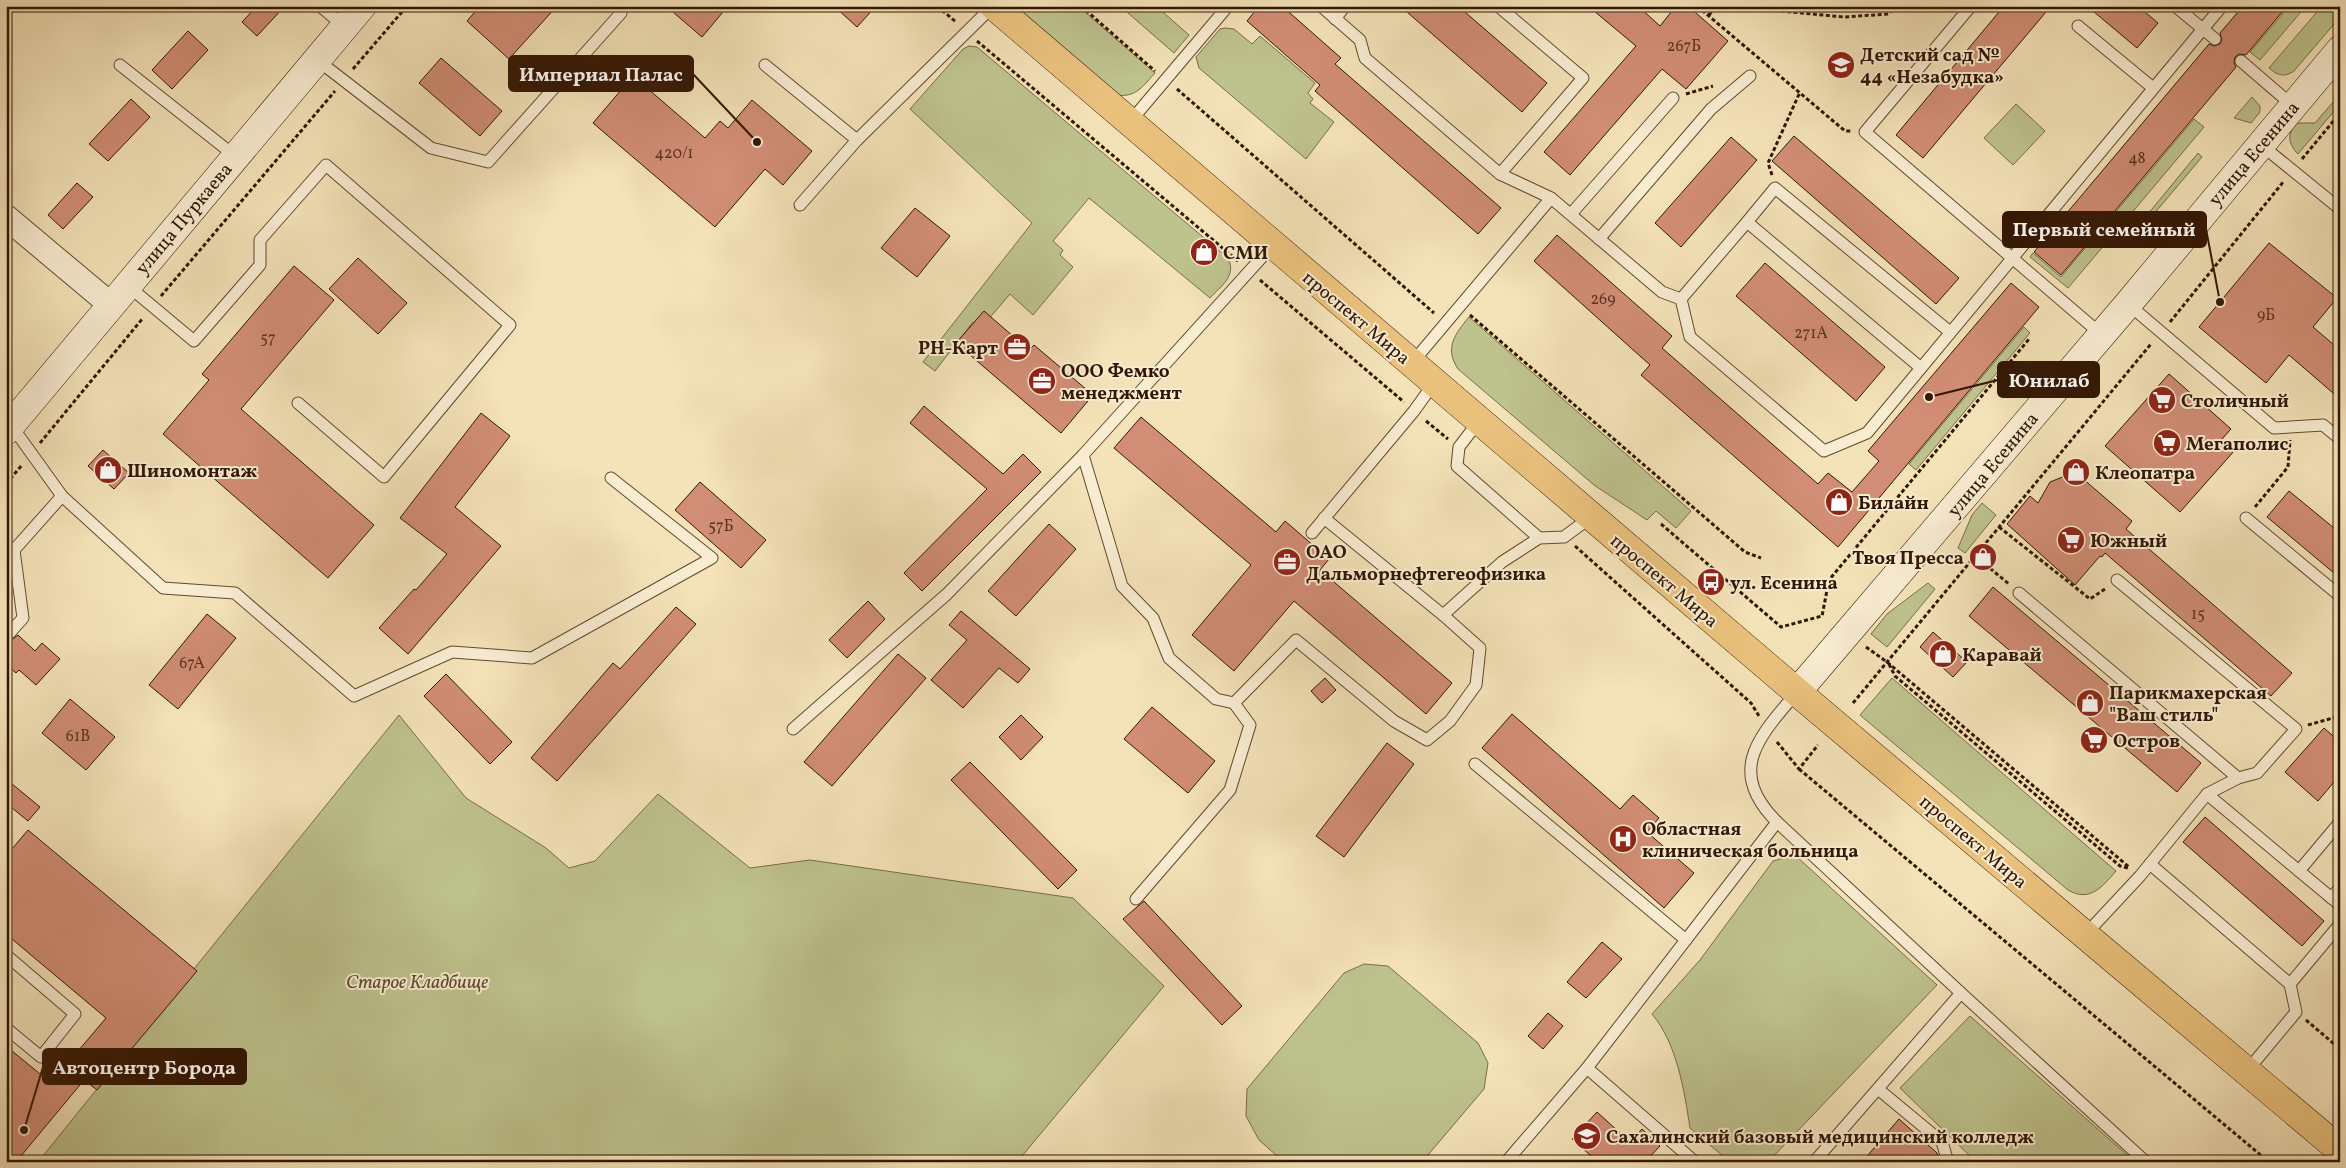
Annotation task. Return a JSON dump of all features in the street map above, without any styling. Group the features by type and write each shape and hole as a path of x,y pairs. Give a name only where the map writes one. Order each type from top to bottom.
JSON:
{"main road":[{"name":"проспект Мира","path":"993,6 1797,692 2340,1150"}],"street":[{"name":"улица Пуркаева","path":"9,428 353,16"},
{"name":"улица Есенина","path":"1797,692 2102,335 2292,105 2340,50"},
{"path":"6,217 119,295"}],"lane":[{"path":"320,6 353,16"},
{"path":"800,205 857,140 993,6"},
{"path":"1129,123 1228,6"},
{"path":"1321,6 1360,40 1365,58 1500,174 1551,198 1662,292 1681,299"},
{"path":"1335,18 1345,6"},
{"path":"1498,6 1583,78 1500,174"},
{"path":"1971,6 1865,132 2102,335"},
{"path":"2175,6 2215,39"},
{"path":"1681,299 1690,337 1824,451 1867,433 2011,257 2222,6"},
{"path":"316,59 343,82 430,148 488,162 621,13"},
{"path":"2078,26 2153,88"},
{"path":"2241,61 2292,105"},
{"path":"120,65 235,156"},
{"path":"765,65 857,140"},
{"path":"1599,239 1711,109 1750,76"},
{"path":"1571,214 1673,98"},
{"path":"2260,144 2340,209"},
{"path":"119,295 153,306 194,341 260,265 260,240 326,165 510,325 384,477 298,402"},
{"path":"1681,299 1775,188 1950,332"},
{"path":"1412,363 1551,198"},
{"path":"1747,222 1921,368"},
{"path":"794,729 947,594 1083,455 1273,246"},
{"path":"2128,304 2274,428 2323,425 2340,439"},
{"path":"1312,532 1414,411 1434,383"},
{"path":"1479,421 1459,447 1457,466 1540,538"},
{"path":"9,428 62,496 163,588 236,594 354,696 452,652 532,658 712,558 611,478"},
{"path":"1083,455 1122,586 1152,618 1169,658 1216,699 1234,703 1250,725 1230,790 1136,899"},
{"path":"6,637 23,618 14,550 62,496"},
{"path":"1443,616 1502,562 1540,538 1564,537 1591,516"},
{"path":"1234,703 1296,640 1394,721 1427,740 1450,721 1476,685 1480,648 1324,518"},
{"path":"2246,518 2340,596"},
{"path":"2085,934 2150,864 2207,794 2238,778 2257,773 2296,728 2118,580"},
{"path":"2019,593 2238,778"},
{"path":"1797,692 1766,729 1755,747 1752,761 1752,779 1758,800 1777,822 2146,1162"},
{"path":"1474,764 1686,940"},
{"path":"2207,794 2336,902 2340,888"},
{"path":"1506,1162 1587,1068 1777,822"},
{"path":"2299,871 2340,822"},
{"path":"2150,864 2290,984 2296,1012 2246,1071"},
{"path":"2290,984 2340,924"},
{"path":"6,955 75,1014 41,1057 6,1028"},
{"path":"1814,1162 1961,993"},
{"path":"1587,1068 1695,1162"},
{"path":"1878,1089 1942,1142 1948,1162"}],"path":[{"path":"6,484 153,306 407,6"},
{"path":"1081,6 1446,324"},
{"path":"1697,6 1845,131 1865,132"},
{"path":"1708,16 1716,6"},
{"path":"1762,6 1770,10 1844,17 1889,14 1895,6"},
{"path":"1775,188 1768,163 1800,92"},
{"path":"1853,703 2340,113"},
{"path":"1460,306 1745,552 1762,558"},
{"path":"1661,524 1781,627 1822,616 1829,580 2029,338"},
{"path":"2246,518 2288,467 2291,427"},
{"path":"1999,526 2090,599 2118,580"},
{"path":"1564,537 1751,703 1766,729 1799,769 2269,1162"},
{"path":"1975,556 2019,593"},
{"path":"1859,642 1887,662 2132,870"},
{"path":"2296,728 2340,716"},
{"path":"1799,769 1818,745"},
{"path":"2296,1012 2340,1049"}],"green space":[{"path":"1010,6 1078,6 1155,73 1134,93 1117,95"},
{"path":"1120,6 1156,6 1189,35 1174,53"},
{"path":"2289,6 2306,6 2260,60 2250,52"},
{"path":"2322,6 2340,6 2340,17 2294,71 2284,75 2278,74 2269,68"},
{"path":"1220,29 1234,29 1252,44 1260,36 1315,83 1308,93 1313,99 1310,103 1334,122 1306,159 1199,68 1196,57"},
{"path":"969,46 977,47 1228,258 1231,270 1223,285 1210,298 1089,198 1053,241 1063,250 1060,255 1073,267 1033,315 1010,294 981,328 973,322 935,371 923,362 1032,223 910,109 963,49"},
{"path":"2340,94 2340,104 2298,154 2292,146 2290,139 2293,127 2296,123 2315,123"},
{"path":"2252,97 2260,106 2260,112 2251,123 2234,118"},
{"path":"2016,104 2045,131 2013,165 1984,138"},
{"path":"2194,119 2204,127 2124,222 2114,214"},
{"path":"2198,153 2202,157 2137,234 2134,231"},
{"path":"2107,222 2117,230 2068,288 2030,257 2033,253 2061,277"},
{"path":"1469,317 1691,511 1676,528 1656,511 1647,520 1594,485 1458,369 1452,354 1453,342 1459,329"},
{"path":"2024,327 2030,333 1916,470 1909,464"},
{"path":"1982,503 1996,515 1965,553 1958,548 1972,515"},
{"path":"1928,583 1935,589 1887,647 1871,634 1887,614"},
{"path":"1892,678 2116,871 2101,887 2089,894 2076,894 2068,890 1860,715"},
{"name":"Старое Кладбище","path":"399,715 466,798 546,848 569,868 595,861 658,794 750,868 810,860 1073,898 1164,986 1017,1162 38,1162"},
{"path":"1795,855 1937,985 1768,1162 1724,1162 1724,1157 1690,1128 1682,1083 1673,1053 1661,1026 1652,1014 1700,960 1773,861"},
{"path":"1364,964 1388,966 1478,1043 1488,1063 1484,1089 1422,1162 1284,1162 1259,1140 1246,1116 1247,1089 1344,973"},
{"path":"1970,1016 2135,1162 1976,1162 1900,1088"}],"building":[{"path":"257,6 285,6 257,36 242,22"},
{"path":"480,6 557,6 509,59 467,21"},
{"path":"666,6 728,6 702,37"},
{"path":"834,6 876,6 857,27"},
{"path":"1259,6 1282,6 1341,58 1335,64 1501,208 1478,234 1315,91 1320,85 1247,21"},
{"path":"1400,6 1458,6 1547,83 1522,112"},
{"path":"1588,6 1638,6 1660,26 1676,6 1688,6 1728,41 1686,89 1662,69 1570,175 1544,152 1636,46"},
{"path":"2004,6 2051,6 1923,158 1896,135"},
{"path":"2087,6 2138,6 2158,23 2137,48"},
{"path":"2243,6 2287,6 2246,55 2239,54 2235,57 2234,63 2236,67 2061,275 2034,252 2209,44 2214,46 2220,44 2222,40 2220,33"},
{"path":"188,31 208,50 172,89 152,70"},
{"path":"441,58 502,111 480,136 419,83"},
{"path":"633,76 705,138 720,121 728,128 752,100 812,151 783,185 765,169 715,227 593,123"},
{"path":"131,99 150,117 108,161 89,144"},
{"path":"1794,136 1959,278 1936,304 1772,161"},
{"path":"1731,137 1757,160 1681,247 1655,223"},
{"path":"77,183 93,197 63,229 48,215"},
{"path":"915,208 950,236 917,277 881,248"},
{"path":"1557,235 1672,336 1662,348 1818,484 1828,473 1852,492 1879,461 1868,451 2011,283 2039,307 1838,547 1641,375 1650,365 1534,261"},
{"path":"2269,243 2337,298 2313,327 2340,350 2340,399 2289,355 2266,383 2199,327"},
{"path":"358,258 407,303 378,334 329,289"},
{"path":"1765,263 1885,367 1856,401 1736,296"},
{"path":"294,266 334,300 241,409 374,525 328,578 163,434 209,380 202,374"},
{"path":"984,311 1029,350 1034,345 1093,395 1061,433 956,343"},
{"name":"Мегаполис","path":"2169,374 2231,429 2222,439 2235,450 2180,512 2105,446"},
{"path":"924,406 1003,474 1023,454 1041,472 922,591 904,573 987,489 910,423"},
{"path":"481,413 510,436 455,507 501,546 408,654 379,628 414,589 416,590 447,554 400,518"},
{"name":"ОАО Дальморнефтегеофизика","path":"1141,417 1276,532 1285,521 1329,559 1320,570 1452,683 1426,714 1294,601 1234,671 1192,635 1251,565 1114,448"},
{"name":"Шиномонтаж","path":"103,450 129,473 114,489 88,466"},
{"path":"2075,472 2132,521 2126,529 2292,673 2271,696 2105,553 2102,557 2100,556 2075,585 2007,524 2030,496 2038,503 2050,482"},
{"path":"700,482 766,540 741,568 675,510"},
{"path":"2289,491 2340,533 2340,578 2267,517"},
{"path":"1049,524 1076,549 1016,616 988,591"},
{"path":"1993,587 2201,763 2177,792 1969,616"},
{"path":"868,601 885,619 847,658 829,640"},
{"path":"676,607 696,624 557,781 531,758 613,663 620,669"},
{"path":"961,611 1030,669 1018,683 999,668 963,708 931,680 967,640 949,625"},
{"path":"207,614 236,638 178,709 149,685"},
{"name":"Каравай","path":"1933,632 1967,662 1953,677 1920,647"},
{"path":"18,635 35,651 42,643 60,659 36,685 19,670 16,673 6,664 6,644"},
{"path":"898,654 926,678 832,786 804,762"},
{"path":"446,674 512,742 490,764 424,696"},
{"path":"1325,678 1336,690 1322,703 1311,691"},
{"path":"70,699 115,737 86,770 42,733"},
{"path":"1152,707 1215,761 1188,793 1124,739"},
{"path":"1512,714 1620,809 1633,795 1659,818 1647,832 1694,873 1664,908 1482,748"},
{"path":"1021,715 1043,737 1021,760 999,737"},
{"path":"2324,728 2340,742 2340,775 2318,801 2285,772"},
{"path":"1387,743 1414,764 1344,857 1316,836"},
{"path":"970,762 1077,870 1058,889 951,780"},
{"path":"6,779 40,807 28,821 6,803"},
{"path":"2205,817 2324,921 2302,946 2183,842"},
{"path":"28,830 197,971 97,1090 84,1080 16,1162 6,1162 6,1046 51,1083 106,1018 6,934 6,856"},
{"path":"1144,901 1242,1006 1222,1025 1123,919"},
{"path":"1602,942 1622,959 1586,998 1567,982"},
{"path":"1548,1013 1563,1026 1543,1049 1528,1036"},
{"path":"1597,1112 1630,1142 1642,1129 1660,1146 1645,1162 1598,1162 1572,1139"},
{"path":"1899,1119 1937,1153 1940,1162 1862,1162"}],"place":[{"name":"Детский сад № 44 «Незабудка»","path":"1841,65"},
{"name":"Империал Палас","path":"757,142"},
{"name":"СМИ","path":"1204,252"},
{"name":"Первый семейный","path":"2220,302"},
{"name":"РН-Карт","path":"1017,347"},
{"name":"ООО Фемко менеджмент","path":"1042,381"},
{"name":"Юнилаб","path":"1929,397"},
{"name":"Столичный","path":"2162,400"},
{"name":"Мегаполис","path":"2167,443"},
{"name":"Шиномонтаж","path":"108,470"},
{"name":"Клеопатра","path":"2076,472"},
{"name":"Билайн","path":"1839,502"},
{"name":"Южный","path":"2071,540"},
{"name":"Твоя Пресса","path":"1983,557"},
{"name":"ОАО Дальморнефтегеофизика","path":"1287,562"},
{"name":"ул. Есенина","path":"1711,582"},
{"name":"Каравай","path":"1943,654"},
{"name":"Парикмахерская \"Ваш стиль\"","path":"2090,703"},
{"name":"Остров","path":"2094,740"},
{"name":"Областная клиническая больница","path":"1623,839"},
{"name":"Автоцентр Борода","path":"24,1130"},
{"name":"Сахалинский базовый медицинский колледж","path":"1587,1136"}]}
